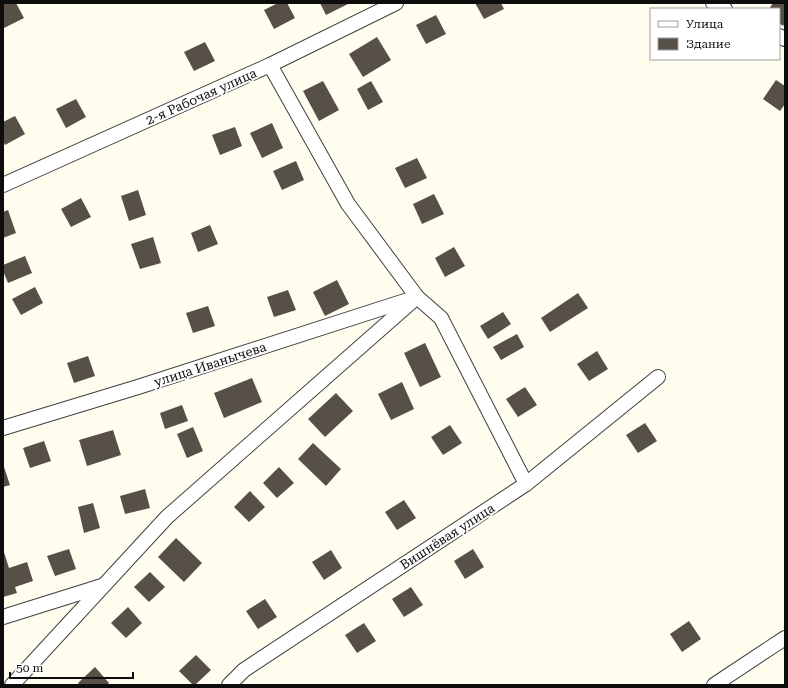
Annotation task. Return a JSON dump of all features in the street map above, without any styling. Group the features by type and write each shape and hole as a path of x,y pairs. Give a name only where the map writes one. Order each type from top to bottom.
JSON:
{"street":[{"name":"2-я Рабочая улица","path":"3,185 270,65 396,3"},
{"path":"713,3 723,8"},
{"path":"270,65 348,204 417,297 441,318 526,484"},
{"path":"12,685 167,517 417,297"},
{"name":"улица Иванычева","path":"3,428 138,388 417,297"},
{"name":"Вишнёвая улица","path":"229,685 244,670 526,484 658,377"},
{"path":"3,617 102,586"},
{"path":"714,685 785,638"}],"building":[{"path":"6,3 16,3 24,18 4,28 3,5"},
{"path":"278,3 287,3 295,18 274,29 264,10"},
{"path":"320,3 350,3 326,15"},
{"path":"475,3 501,3 504,9 484,19"},
{"path":"773,3 785,3 785,23 783,26 780,24 780,8 770,8"},
{"path":"436,15 446,34 426,44 416,25"},
{"path":"377,37 391,60 363,77 349,54"},
{"path":"205,42 215,61 194,71 184,52"},
{"path":"776,80 785,86 785,104 780,111 763,99"},
{"path":"323,81 339,110 319,121 303,91"},
{"path":"371,81 383,102 368,110 357,89"},
{"path":"76,99 86,117 66,128 56,109"},
{"path":"15,116 25,134 5,145 3,141 3,122"},
{"path":"272,123 283,148 262,158 250,133"},
{"path":"235,127 242,146 220,155 212,135"},
{"path":"417,158 427,178 405,188 395,168"},
{"path":"296,161 304,180 282,190 273,171"},
{"path":"138,190 146,215 129,221 121,196"},
{"path":"434,194 444,214 422,224 413,204"},
{"path":"81,198 91,217 71,227 61,209"},
{"path":"8,210 16,233 3,238 3,212"},
{"path":"210,225 218,244 198,252 191,233"},
{"path":"153,237 161,263 140,269 131,244"},
{"path":"454,247 465,266 445,277 435,258"},
{"path":"25,256 32,273 8,283 3,271 3,265"},
{"path":"337,280 349,304 325,316 313,292"},
{"path":"35,287 43,303 21,315 12,299"},
{"path":"288,290 296,310 274,317 267,297"},
{"path":"578,293 588,308 550,332 541,318"},
{"path":"208,306 215,326 193,333 186,313"},
{"path":"503,312 511,324 488,339 480,326"},
{"path":"517,334 524,347 501,360 493,347"},
{"path":"425,343 441,377 420,387 404,353"},
{"path":"597,351 608,369 589,381 577,364"},
{"path":"88,356 95,376 74,383 67,363"},
{"path":"252,378 262,402 224,418 214,393"},
{"path":"402,382 414,409 391,420 378,394"},
{"path":"525,387 537,405 518,417 506,399"},
{"path":"336,393 353,411 325,437 308,419"},
{"path":"182,405 188,421 165,429 160,413"},
{"path":"645,423 657,441 638,453 626,435"},
{"path":"450,425 462,443 443,455 431,437"},
{"path":"193,427 203,451 187,458 177,434"},
{"path":"113,430 121,455 87,466 79,440"},
{"path":"44,441 51,461 30,468 23,448"},
{"path":"313,443 341,469 326,486 298,459"},
{"path":"3,464 10,485 3,487"},
{"path":"279,467 294,483 277,498 263,483"},
{"path":"145,489 150,508 125,514 120,496"},
{"path":"250,491 265,507 249,522 234,507"},
{"path":"404,500 416,518 397,530 385,512"},
{"path":"93,503 100,528 84,533 78,507"},
{"path":"176,538 202,563 184,582 158,557"},
{"path":"3,549 9,568 27,562 33,581 15,587 17,593 3,597"},
{"path":"69,549 76,569 55,576 47,556"},
{"path":"473,549 484,567 465,579 454,561"},
{"path":"331,550 342,568 324,580 312,562"},
{"path":"150,572 165,587 149,602 134,587"},
{"path":"411,587 423,605 404,617 392,599"},
{"path":"265,599 277,617 258,629 246,611"},
{"path":"128,607 142,623 126,638 111,623"},
{"path":"689,621 701,639 682,652 670,634"},
{"path":"364,623 376,641 357,653 345,635"},
{"path":"196,655 211,670 195,685 193,685 179,671"},
{"path":"95,667 109,683 107,685 80,685 78,683"}]}
